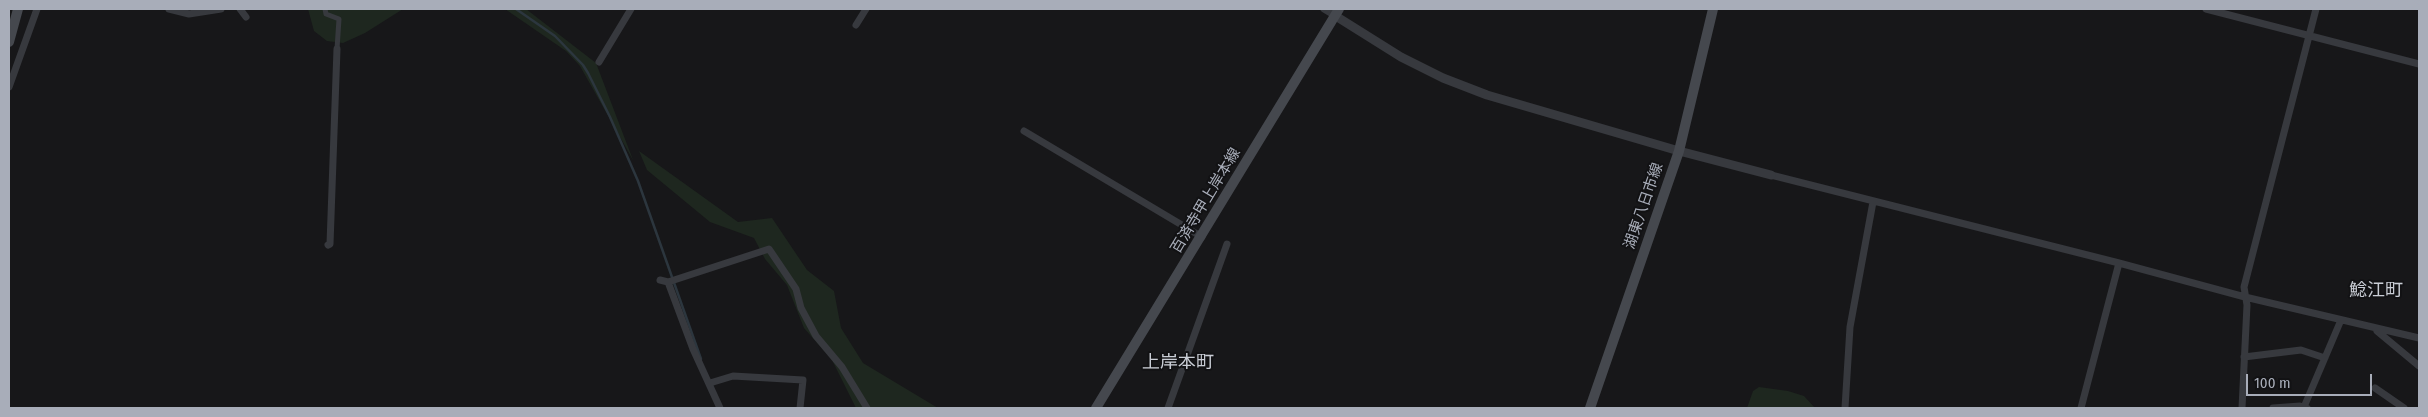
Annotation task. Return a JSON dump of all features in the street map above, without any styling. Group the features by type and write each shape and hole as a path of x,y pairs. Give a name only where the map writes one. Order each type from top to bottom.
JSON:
{"main road":[{"path":"9,42 18,9"},
{"name":"湖東八日市線","path":"1590,408 1679,151 1713,9"},
{"name":"百済寺甲上岸本線","path":"1096,408 1202,237 1336,11"}],"street":[{"path":"9,88 37,9"},
{"path":"169,9 189,14 221,9"},
{"path":"240,9 246,17"},
{"path":"325,9 326,14 340,19 337,49 330,244 328,245"},
{"path":"599,62 631,9"},
{"path":"856,25 866,9"},
{"path":"1324,9 1336,11 1401,57 1443,78 1486,95 1679,151 1872,202 2119,263 2245,297 2419,338"},
{"path":"2206,9 2309,34 2419,64"},
{"path":"2242,408 2247,305 2244,287 2316,9"},
{"path":"1024,131 1202,237"},
{"path":"1845,408 1850,327 1872,202"},
{"path":"1168,408 1226,244"},
{"path":"660,280 668,282 768,249 796,289 801,308 816,336 842,367 867,408"},
{"path":"2081,408 2119,263"},
{"path":"668,282 693,349 720,408"},
{"path":"2275,408 2305,408 2341,320"},
{"path":"2375,329 2419,366"},
{"path":"2244,357 2301,350 2325,358"},
{"path":"710,383 732,376 803,380 800,408"},
{"path":"2375,388 2404,408"}],"shaded area":[{"path":"308,9 403,9 365,33 343,43 327,41 314,31"},
{"path":"505,9 526,9 596,63 633,160 580,66 566,51"},
{"path":"639,151 738,222 772,218 807,270 834,291 841,328 863,363 938,408 856,408 832,360 804,328 787,285 765,259 754,238 710,222 647,170"},
{"path":"1759,387 1788,391 1804,396 1815,408 1747,408 1753,391"}],"waterway":[{"path":"516,9 555,36 583,65 588,73 638,181 701,359"}],"district":[{"name":"鯰江町","path":"2376,291"},
{"name":"上岸本町","path":"1178,363"}]}
